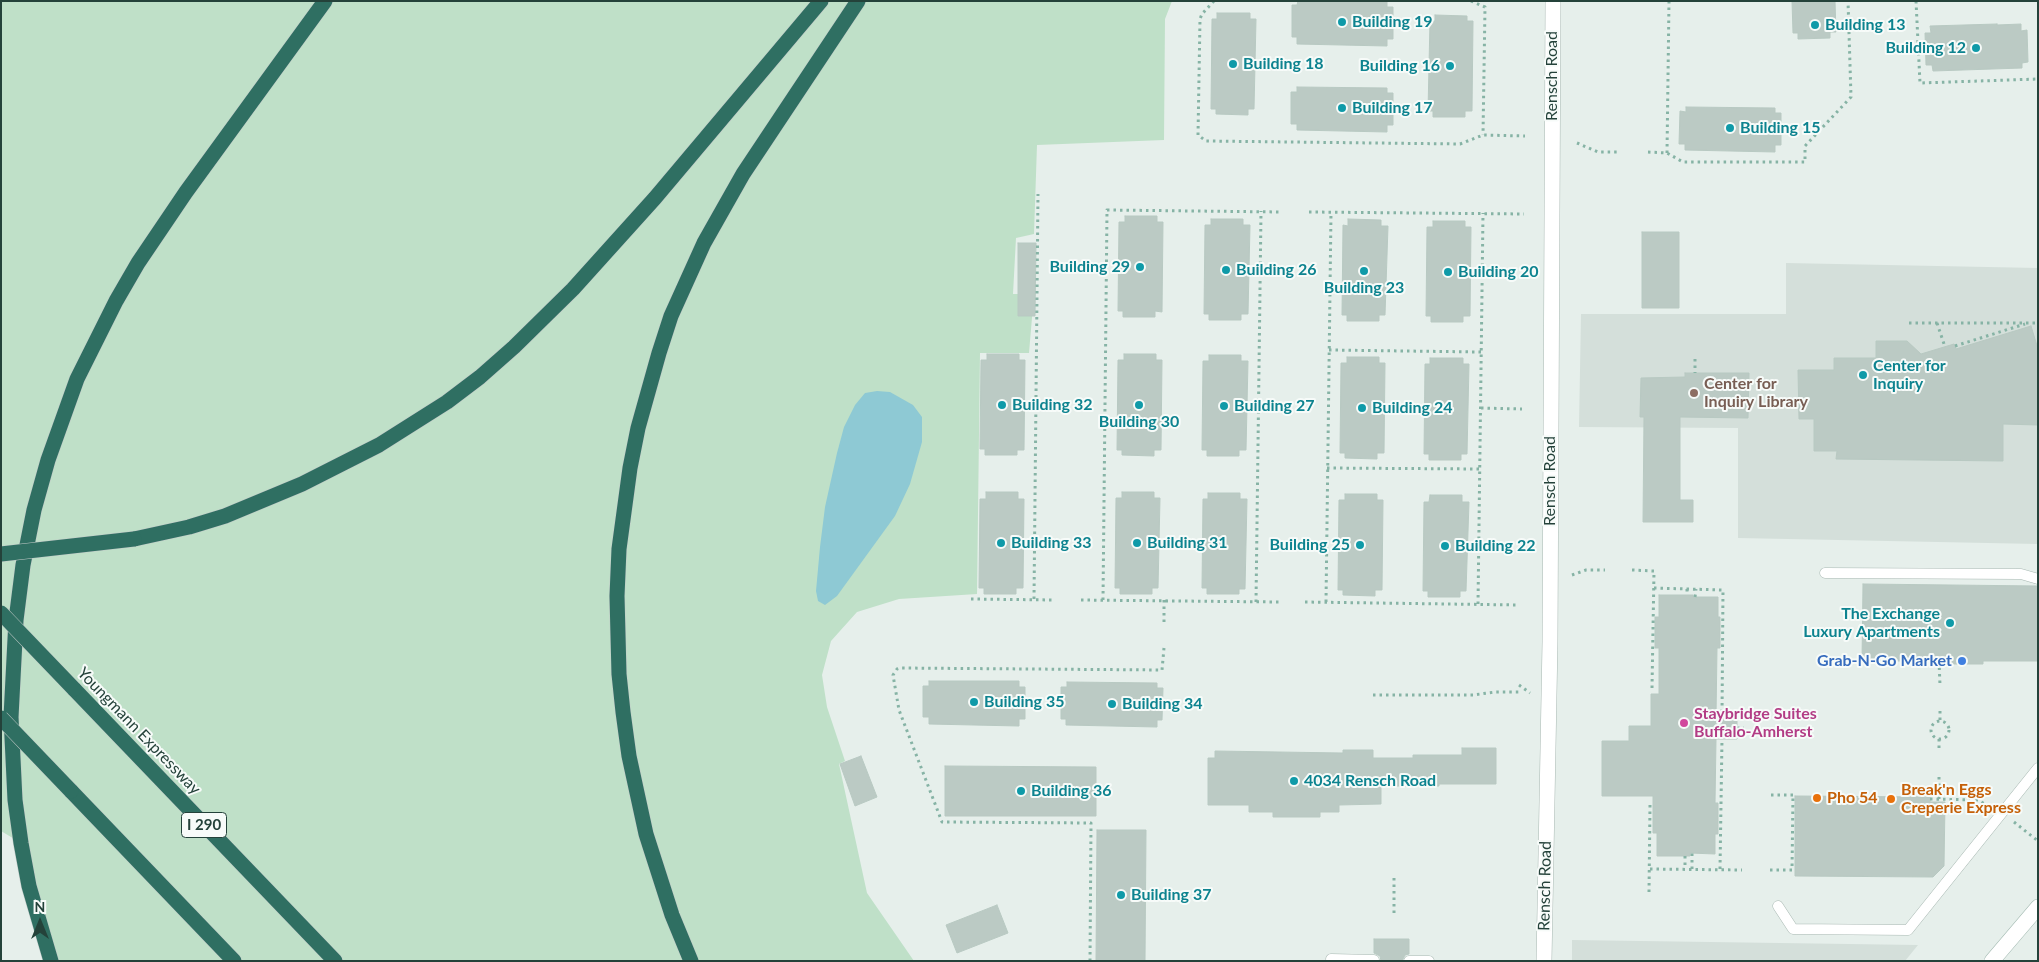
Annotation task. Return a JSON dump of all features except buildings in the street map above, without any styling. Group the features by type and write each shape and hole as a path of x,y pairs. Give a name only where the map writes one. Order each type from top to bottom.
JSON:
{"highway":[{"path":"51,961 30,886 21,843 15,800 11,717 16,620 23,565 34,510 48,460 77,379 116,301 138,263 186,192 325,1"},
{"path":"1,554 134,539 189,527 225,516 302,484 379,446 447,402 480,376 573,290 662,190 821,1"},
{"path":"692,961 672,915 646,834 631,765 623,712 619,674 617,596 619,549 630,468 640,420 659,353 671,316 696,260 743,174 858,1"},
{"name":"Youngmann Expressway","path":"1,613 334,961"},
{"path":"1,718 234,961"}],"street":[{"name":"Rensch Road","path":"1544,961 1550,642 1553,1"},
{"path":"1992,961 2038,908"}],"lane":[{"path":"1825,573 2021,574 2038,579"},
{"path":"1778,906 1793,929 1908,930 2038,768"},
{"path":"1330,959 1374,960"},
{"path":"1409,961 1429,961"}],"path":[{"path":"1214,1 1200,19 1198,134 1206,141 1460,144 1483,135 1525,136"},
{"path":"1471,1 1485,7 1483,135"},
{"path":"1668,153 1669,1"},
{"path":"1648,152 1668,153 1683,162 1804,162 1804,146 1851,97 1848,1"},
{"path":"1916,1 1920,83 2038,79"},
{"path":"1577,143 1598,152 1618,152"},
{"path":"1034,599 1038,194"},
{"path":"1103,600 1107,210 1282,212"},
{"path":"1256,602 1261,211"},
{"path":"1309,212 1524,214"},
{"path":"1326,602 1330,212"},
{"path":"1478,604 1483,213"},
{"path":"1909,323 2038,323"},
{"path":"1937,323 1945,347"},
{"path":"1955,346 2028,323"},
{"path":"1329,350 1481,352"},
{"path":"1695,359 1695,373"},
{"path":"1481,408 1522,409"},
{"path":"1328,468 1480,469"},
{"path":"1572,575 1586,570 1606,570"},
{"path":"1632,570 1654,571 1652,688"},
{"path":"1654,588 1723,590 1722,717"},
{"path":"1688,589 1688,595"},
{"path":"1695,597 1696,589"},
{"path":"971,599 1055,600"},
{"path":"1081,600 1279,602"},
{"path":"1164,600 1164,624"},
{"path":"1305,602 1519,604"},
{"path":"1090,961 1091,823 942,822 899,710 893,675 900,668 1162,670 1164,648"},
{"path":"1939,661 1940,685"},
{"path":"1519,685 1530,693"},
{"path":"1373,695 1473,696 1495,692 1519,692"},
{"path":"1940,711 1940,721"},
{"path":"1940,721 1947,725 1949,730 1947,736 1939,739 1931,734 1930,728 1934,723 1940,721"},
{"path":"1737,728 1744,728"},
{"path":"1720,869 1722,739"},
{"path":"1939,739 1939,750"},
{"path":"1938,799 1939,775"},
{"path":"1770,870 1792,870 1794,796 1771,795"},
{"path":"1930,799 1978,800 1993,809"},
{"path":"1649,892 1650,804"},
{"path":"2010,819 2038,841"},
{"path":"1692,853 1692,869"},
{"path":"1685,856 1685,869"},
{"path":"1650,869 1742,870"},
{"path":"1394,878 1394,917"}],"shaded area":[{"path":"1786,263 2038,268 2038,544 1738,538 1738,428 1579,427 1581,314 1786,314"},
{"path":"1572,940 1918,945 1905,961 1572,961"}],"green space":[{"path":"1,1 1172,1 1165,19 1164,140 1037,145 1034,234 1016,238 1013,294 1034,294 1029,353 980,353 977,594 899,599 857,612 831,641 822,675 827,707 845,761 839,764 867,893 914,961 51,961 21,843 1,831"}],"water":[{"path":"877,391 890,392 913,405 922,417 922,442 910,484 895,516 837,596 825,605 818,601 816,591 825,507 837,453 844,427 855,405 865,393"}],"place":[{"name":"Building 19","path":"1342,22"},
{"name":"Building 13","path":"1815,25"},
{"name":"Building 12","path":"1976,48"},
{"name":"Building 18","path":"1233,64"},
{"name":"Building 16","path":"1450,66"},
{"name":"Building 17","path":"1342,108"},
{"name":"Building 15","path":"1730,128"},
{"name":"Building 29","path":"1140,267"},
{"name":"Building 26","path":"1226,270"},
{"name":"Building 23","path":"1364,271"},
{"name":"Building 20","path":"1448,272"},
{"name":"Center for Inquiry","path":"1863,375"},
{"name":"Center for Inquiry Library","path":"1694,393"},
{"name":"Building 32","path":"1002,405"},
{"name":"Building 30","path":"1139,405"},
{"name":"Building 27","path":"1224,406"},
{"name":"Building 24","path":"1362,408"},
{"name":"Building 33","path":"1001,543"},
{"name":"Building 31","path":"1137,543"},
{"name":"Building 25","path":"1360,545"},
{"name":"Building 22","path":"1445,546"},
{"name":"The Exchange Luxury Apartments","path":"1950,623"},
{"name":"Grab-N-Go Market","path":"1962,661"},
{"name":"Building 35","path":"974,702"},
{"name":"Building 34","path":"1112,704"},
{"name":"Staybridge Suites Buffalo-Amherst","path":"1684,723"},
{"name":"4034 Rensch Road","path":"1294,781"},
{"name":"Building 36","path":"1021,791"},
{"name":"Pho 54","path":"1817,798"},
{"name":"Break'n Eggs Creperie Express","path":"1891,799"},
{"name":"Building 37","path":"1121,895"}]}
